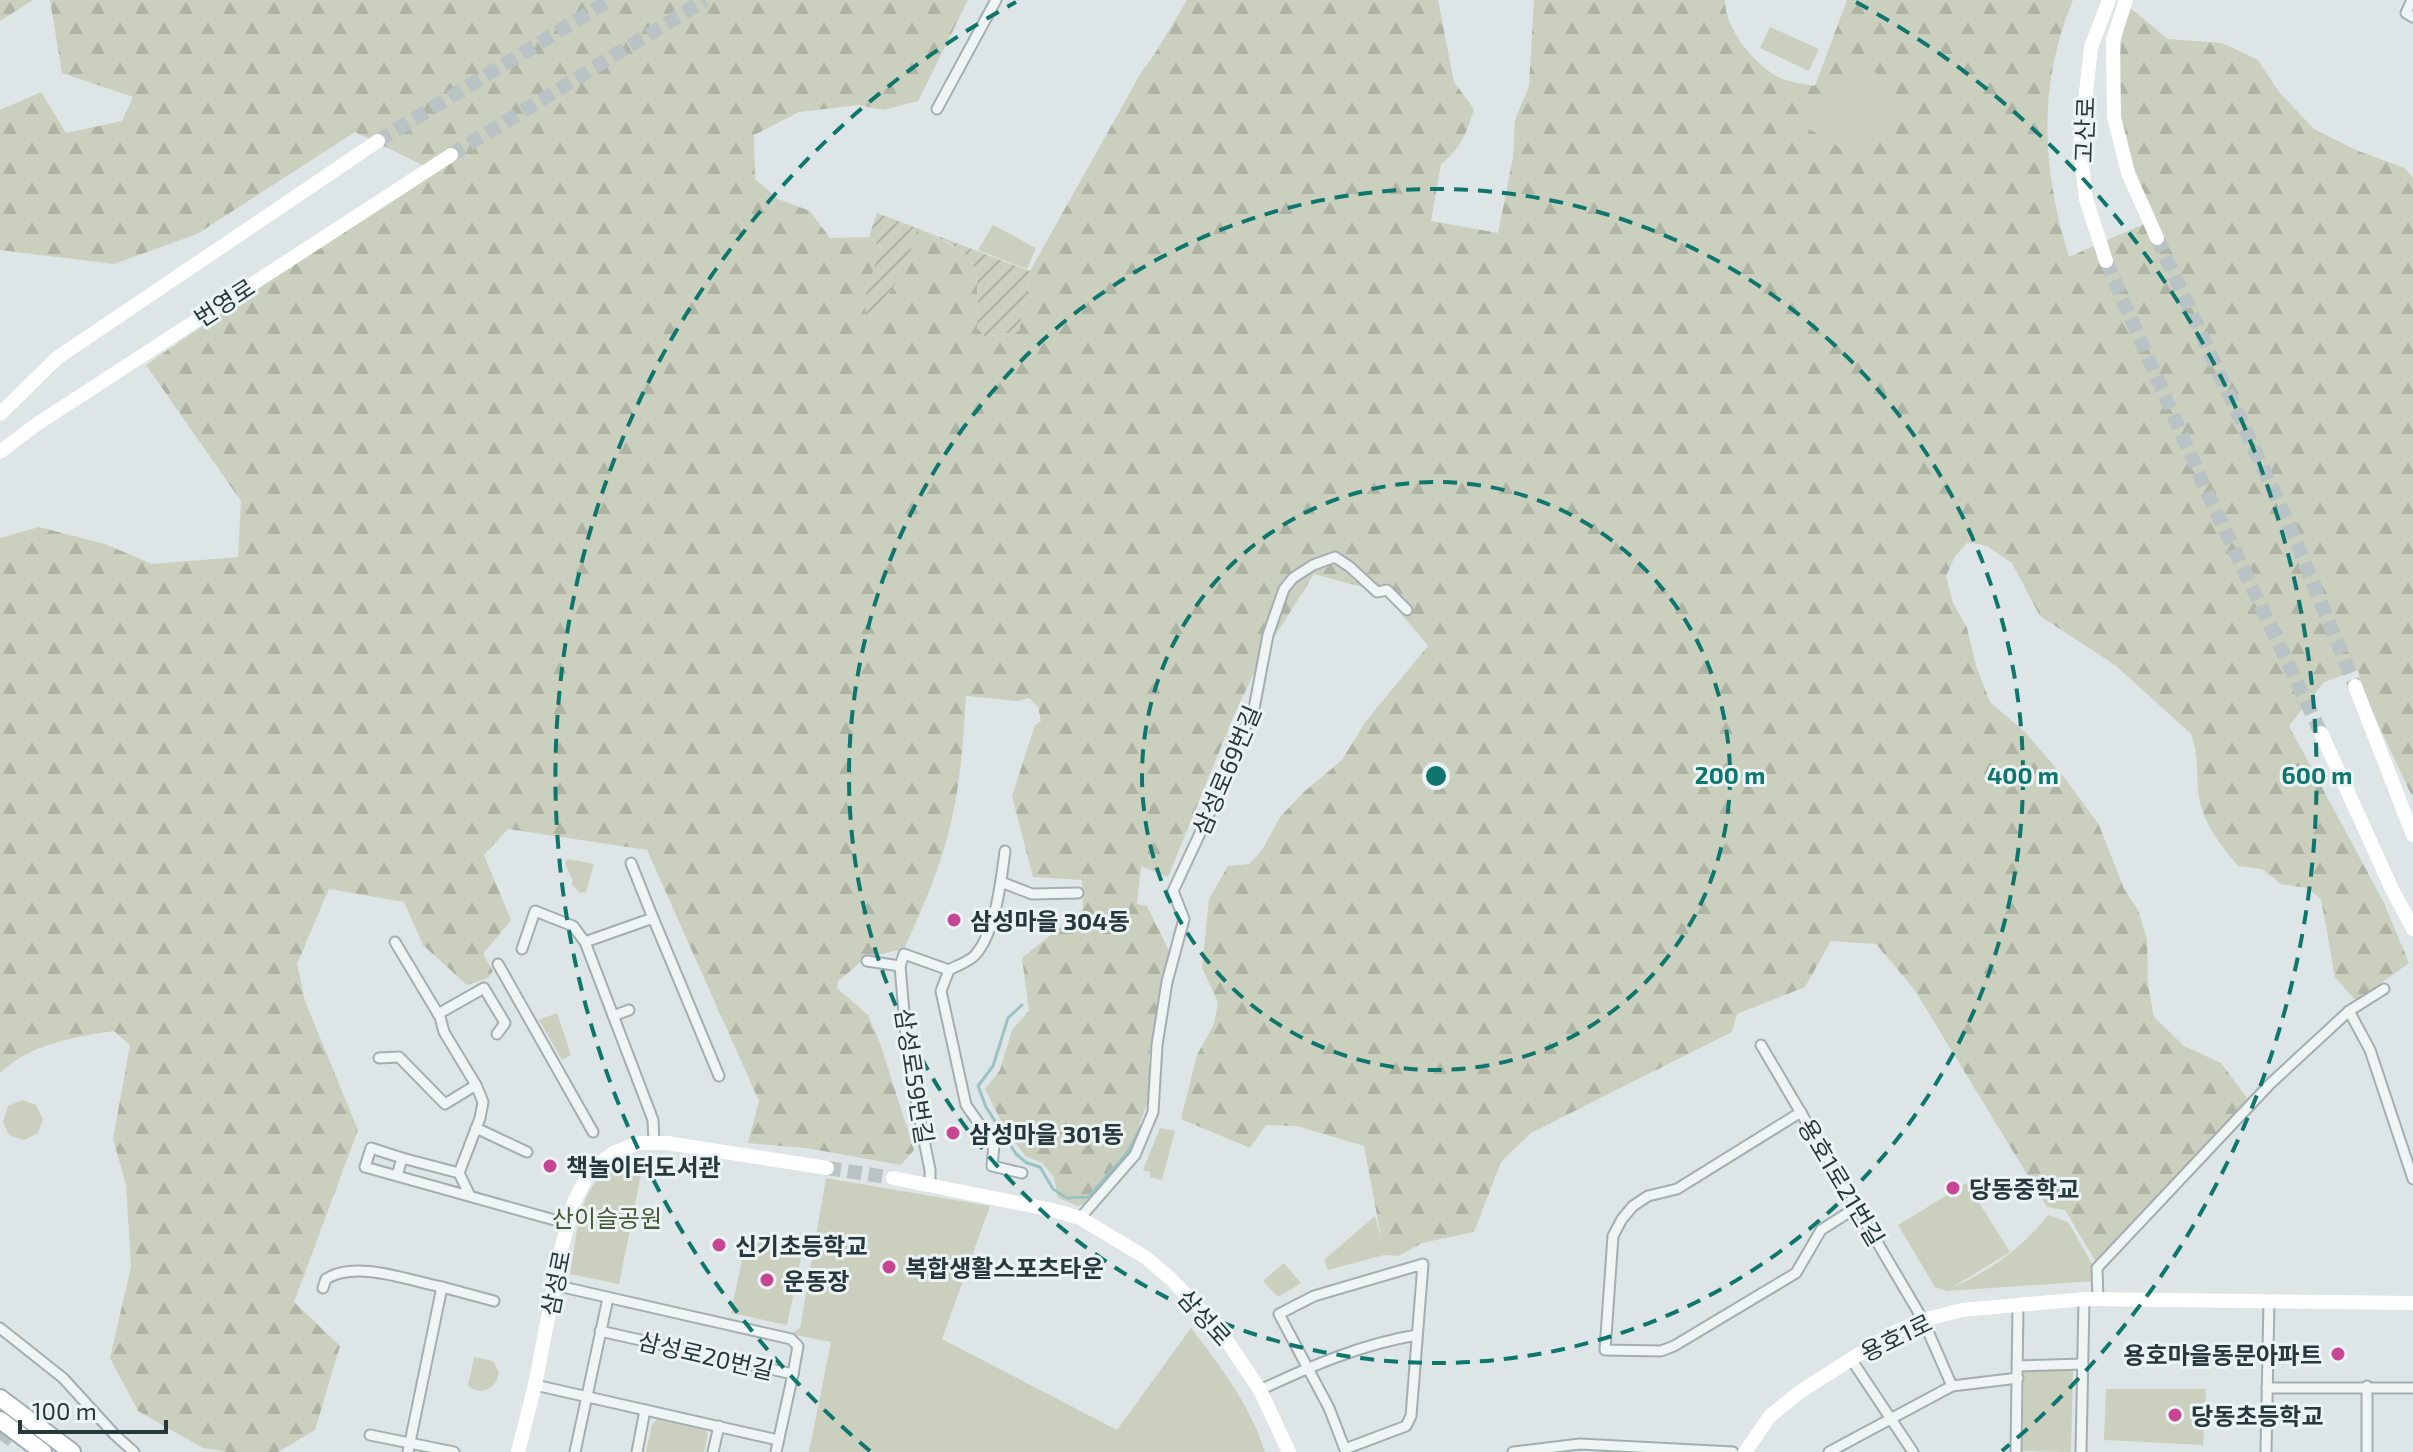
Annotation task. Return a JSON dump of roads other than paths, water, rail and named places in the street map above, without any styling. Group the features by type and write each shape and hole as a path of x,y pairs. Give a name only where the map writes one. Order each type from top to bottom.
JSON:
{"main road":[{"path":"0,1398 72,1452"},
{"path":"0,1420 43,1452"},
{"path":"13,1440 29,1452"}],"street":[{"path":"937,109 996,0"},
{"name":"고산로","path":"2106,261 2086,199 2080,147 2091,47 2109,0"},
{"name":"고산로","path":"2126,0 2113,40 2114,117 2128,173 2157,238"},
{"path":"2412,0 2406,13 2413,17"},
{"name":"번영로","path":"0,414 57,358 378,141"},
{"name":"번영로","path":"0,452 37,424 451,155"},
{"name":"삼성로69번길","path":"1080,1218 1135,1155 1153,1112 1157,1045 1167,982 1184,919 1173,891 1232,765 1233,740 1252,719 1268,635 1284,589 1293,578 1313,565 1335,557 1377,592 1387,590 1407,610"},
{"path":"2355,686 2413,835"},
{"path":"2321,733 2413,929"},
{"path":"1005,851 1001,882 987,936 975,957 949,970 941,991 966,1105 994,1145 992,1166 1022,1173"},
{"path":"631,863 719,1076"},
{"path":"1001,882 1032,894 1078,893"},
{"path":"522,949 535,911 573,926 585,942 653,1120 654,1143"},
{"path":"585,942 653,918"},
{"path":"395,942 438,1014 444,1032 483,1102 459,1173 470,1196"},
{"name":"삼성로59번길","path":"930,1186 930,1170 908,1060 900,966 904,954 949,970"},
{"path":"867,961 900,966"},
{"path":"498,964 593,1132"},
{"path":"438,1014 484,988 505,1023 497,1034"},
{"path":"2081,1452 2083,1364 2097,1268 2271,1083 2349,1011 2384,989"},
{"path":"613,1016 629,1010"},
{"path":"2349,1011 2370,1050 2413,1179"},
{"name":"용호1로21번길","path":"1761,1045 1923,1320 1952,1386"},
{"path":"379,1058 399,1057 445,1104 476,1085"},
{"path":"1801,1112 1677,1189 1648,1196 1633,1206 1622,1219 1613,1236 1605,1350 1661,1351 1674,1346 1796,1273 1821,1230 1857,1207"},
{"path":"476,1128 527,1152"},
{"name":"삼성로","path":"518,1452 568,1224 574,1202 589,1172 613,1153 639,1143 827,1168"},
{"path":"459,1173 371,1148 365,1167 568,1224"},
{"path":"397,1176 402,1158"},
{"name":"삼성로","path":"893,1178 1080,1218 1145,1257 1219,1329 1260,1390 1289,1452"},
{"path":"1423,1264 1411,1416 1406,1426 1346,1450 1308,1367 1279,1314 1314,1296 1423,1264"},
{"path":"323,1288 326,1279 338,1271 354,1269 494,1301"},
{"path":"554,1285 795,1340 798,1346 793,1374"},
{"path":"409,1448 442,1287"},
{"path":"575,1452 608,1298"},
{"name":"용호1로","path":"1745,1452 1770,1416 1801,1391 1891,1334 1923,1320 1962,1310 2091,1300 2413,1303"},
{"path":"2266,1452 2269,1301"},
{"path":"2016,1452 2018,1305"},
{"path":"0,1328 63,1378 134,1452"},
{"name":"삼성로20번길","path":"600,1331 793,1374 776,1452"},
{"path":"1260,1390 1308,1367 1394,1338 1417,1335"},
{"path":"1851,1359 1913,1452"},
{"path":"2018,1366 2083,1364"},
{"path":"1829,1452 1952,1386 2018,1378"},
{"path":"535,1385 778,1440"},
{"path":"2367,1386 2367,1452"},
{"path":"2267,1388 2413,1388"},
{"path":"637,1452 645,1410"},
{"path":"713,1452 719,1426"},
{"path":"370,1435 409,1448 454,1452"},
{"path":"1513,1452 1580,1448 1733,1452"}],"waterway":[{"path":"1022,1005 1008,1018 993,1066 978,1086 986,1107 1016,1154 1027,1163 1040,1167 1053,1189 1067,1198 1088,1197 1128,1152 1141,1126"}],"tunnel":[{"path":"378,141 610,0"},
{"path":"451,155 705,0"},
{"path":"2157,238 2290,527 2355,686"},
{"path":"2106,261 2205,488 2321,733"},
{"path":"827,1168 893,1178"},
{"path":"0,1430 13,1440"}],"place":[{"name":"삼성마을 304동","path":"954,920"},
{"name":"삼성마을 301동","path":"953,1133"},
{"name":"책놀이터도서관","path":"550,1166"},
{"name":"당동중학교","path":"1953,1188"},
{"name":"신기초등학교","path":"719,1245"},
{"name":"복합생활스포츠타운","path":"889,1267"},
{"name":"운동장","path":"767,1280"},
{"name":"용호마을동문아파트","path":"2338,1354"},
{"name":"당동초등학교","path":"2175,1415"}],"park label":[{"name":"산이슬공원","path":"607,1217"}]}
